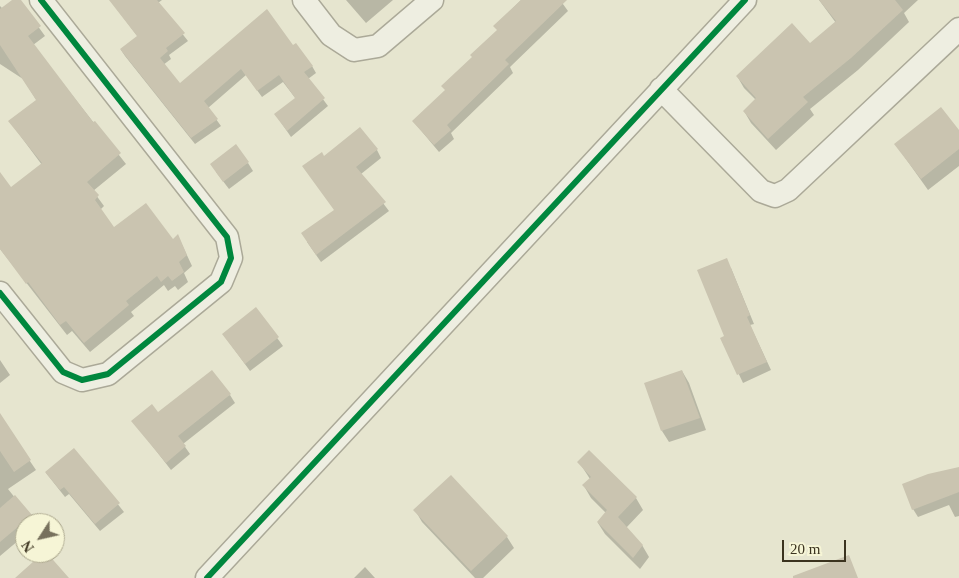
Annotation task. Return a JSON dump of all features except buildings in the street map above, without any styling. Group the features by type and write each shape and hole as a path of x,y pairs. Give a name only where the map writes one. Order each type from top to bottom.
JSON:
{"street":[{"path":"0,292 63,372 82,380 108,374 221,282 231,258 227,237 41,0"},
{"path":"304,0 331,35 354,50 378,46 432,0"},
{"path":"207,578 745,0"},
{"path":"661,89 760,191 775,196 788,190 959,29"}],"cycle path":[{"path":"0,293 63,372 82,380 108,374 221,282 231,258 227,237 41,0"},
{"path":"207,578 745,0"}]}
